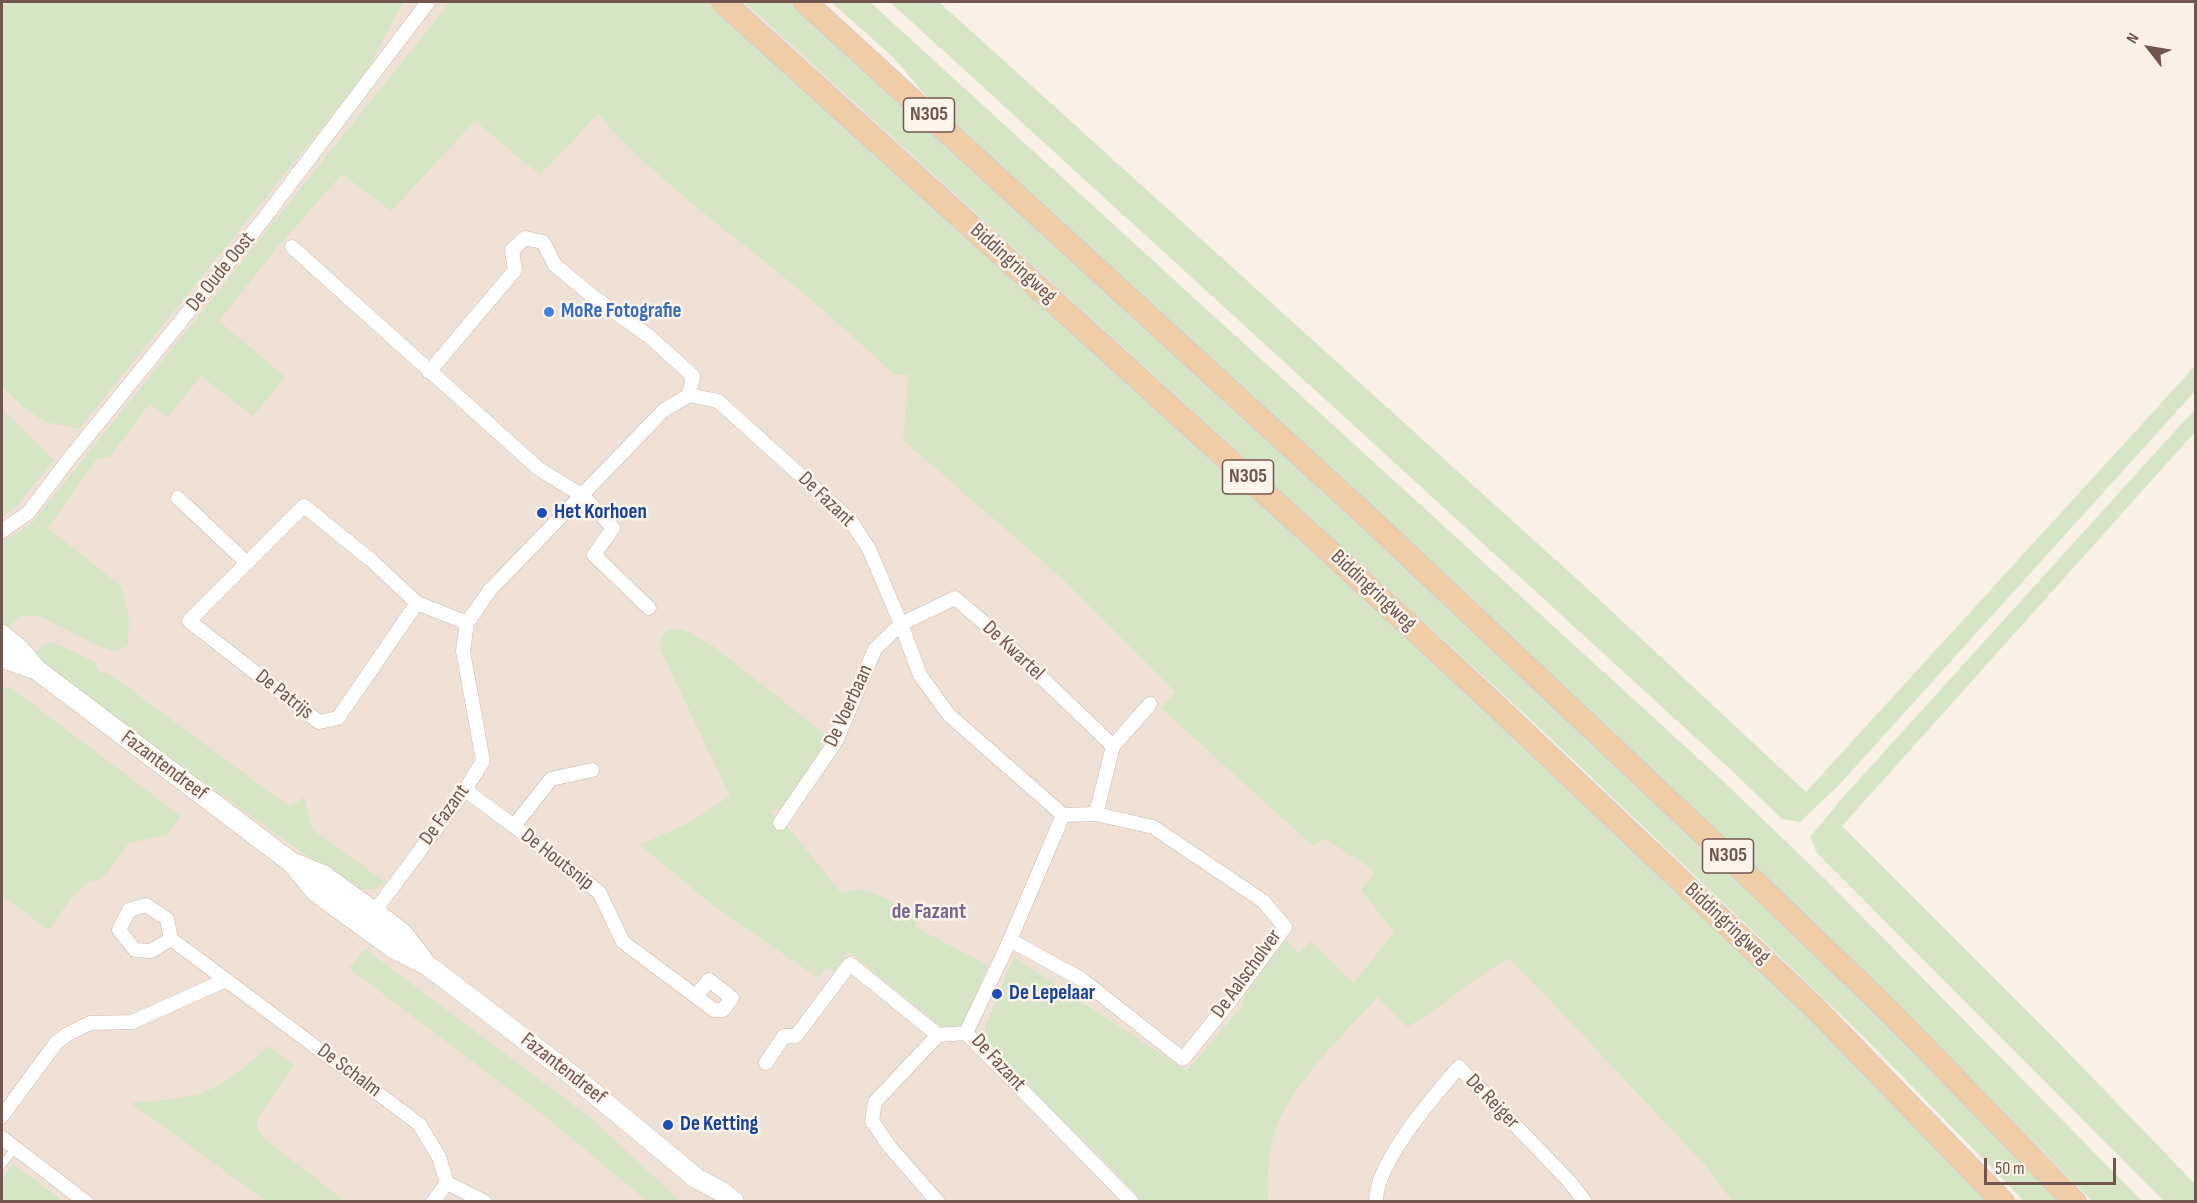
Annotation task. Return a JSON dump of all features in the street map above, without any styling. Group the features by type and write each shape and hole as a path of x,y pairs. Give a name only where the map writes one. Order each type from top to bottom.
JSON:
{"main road":[{"name":"Biddingringweg","path":"723,2 1320,543 1481,692 1816,1009 2003,1202"},
{"name":"N305","path":"805,2 1371,520 1621,755 1890,1012 2076,1202"}],"street":[{"name":"De Oude Oost","path":"2,531 28,513 262,221 428,2"},
{"path":"429,372 515,270 512,250 525,238 543,242 555,265 591,295 650,337 693,376 689,395"},
{"path":"292,247 429,372 539,468 583,496 613,528 594,555 649,608"},
{"name":"De Fazant","path":"370,921 465,790 483,761 463,651 467,623 490,590 664,410 689,395 718,402 850,520 869,549 920,675 949,715 1063,815 1010,940 966,1033 1132,1202"},
{"path":"178,498 246,562"},
{"name":"De Patrijs","path":"417,603 338,718 319,722 189,621 304,506 371,560 417,603 467,623"},
{"name":"De Kwartel","path":"901,624 955,598 990,628 1113,746"},
{"name":"De Voerbaan","path":"780,823 836,741 875,649 901,624"},
{"name":"Fazantendreef","path":"2,635 18,648 37,670 291,862 314,890 370,921 393,948 427,965 573,1076 696,1178 722,1192 734,1202"},
{"name":"Fazantendreef","path":"2,655 9,660 37,670"},
{"path":"1096,814 1113,746 1150,704"},
{"name":"De Houtsnip","path":"514,826 551,779 592,770"},
{"name":"De Houtsnip","path":"465,790 599,892 623,942 696,996"},
{"name":"De Aalscholver","path":"1010,940 1081,979 1183,1059 1285,927 1263,901 1153,826 1096,814 1063,815"},
{"name":"De Schalm","path":"171,939 419,1124 438,1157 447,1183"},
{"path":"766,1064 784,1036 796,1036 850,964 938,1035"},
{"path":"2,1116 56,1043 66,1035 90,1023 132,1022 226,980"},
{"path":"938,1202 889,1146 873,1121 874,1102 938,1035 966,1033"},
{"name":"De Reiger","path":"1376,1202 1376,1193 1393,1153 1425,1106 1458,1067 1569,1181 1585,1202"},
{"path":"2,1138 86,1202"},
{"name":"Fazantendreef","path":"696,1178 711,1202"},
{"path":"433,1202 447,1183 485,1202"}],"lane":[{"path":"2,1165 15,1148"}],"shaded area":[{"path":"2,2 751,2 1415,618 1995,1202 2,1202"}],"green space":[{"path":"2,2 405,2 398,11 366,73 79,429 45,422 23,407 2,386"},
{"path":"450,2 713,2 1707,915 1994,1201 1732,1201 1704,1164 1509,959 1495,966 1407,1027 1378,997 1321,1059 1294,1093 1284,1111 1271,1146 1268,1201 1141,1201 1103,1159 1022,1080 985,1037 985,1027 1014,957 1187,1071 1242,1006 1247,984 1284,937 1299,954 1310,941 1354,983 1394,932 1361,890 1373,875 1372,869 1326,839 1312,845 1161,708 1175,692 1056,573 903,440 908,375 894,374 804,294 666,182 598,114 540,175 475,121 391,211 342,174 276,249 219,321 285,377 253,416 201,376 168,417 149,404 110,457 97,459 48,528 121,586 129,616 128,646 113,651 96,645 39,616 22,616 6,628 2,624 2,540 15,535 33,522"},
{"path":"745,2 793,2 1542,694 1763,902 2065,1201 2024,1201 1864,1037 1531,720"},
{"path":"831,2 870,2 1723,781 1826,880 2142,1201 2092,1201 1954,1061 1672,788 1385,520 951,121 894,58"},
{"path":"890,2 939,2 1590,591 1806,792 2195,366 2195,391 1839,785 1800,822 1782,819"},
{"path":"2,409 54,460 16,507 2,517"},
{"path":"2195,409 2195,432 1842,826 2056,1040 2195,1184 2195,1201 2165,1202 1817,853 1810,837 1845,795"},
{"path":"682,629 713,646 826,735 818,755 782,808 769,811 793,833 842,894 850,890 859,890 880,896 917,916 915,927 988,965 963,1026 940,1034 933,1020 849,952 834,972 826,968 818,978 714,906 640,845 688,823 730,796 660,649 661,638 667,630"},
{"path":"53,642 95,662 99,672 108,673 290,807 304,797 312,829 385,882 377,889 355,890 117,720 33,655 43,645"},
{"path":"2,687 11,688 181,816 167,835 129,843 101,880 89,881 72,897 49,930 2,896"},
{"path":"365,949 591,1118 680,1201 647,1201 547,1118 349,968"},
{"path":"269,1046 294,1065 257,1119 257,1129 266,1140 345,1201 266,1201 131,1103 173,1099 204,1092 235,1074"},
{"path":"13,1164 63,1201 2,1201 2,1179"}],"place":[{"name":"MoRe Fotografie","path":"549,312"},
{"name":"Het Korhoen","path":"542,513"},
{"name":"De Lepelaar","path":"997,994"},
{"name":"De Ketting","path":"668,1125"}],"district":[{"name":"de Fazant","path":"929,912"}]}
